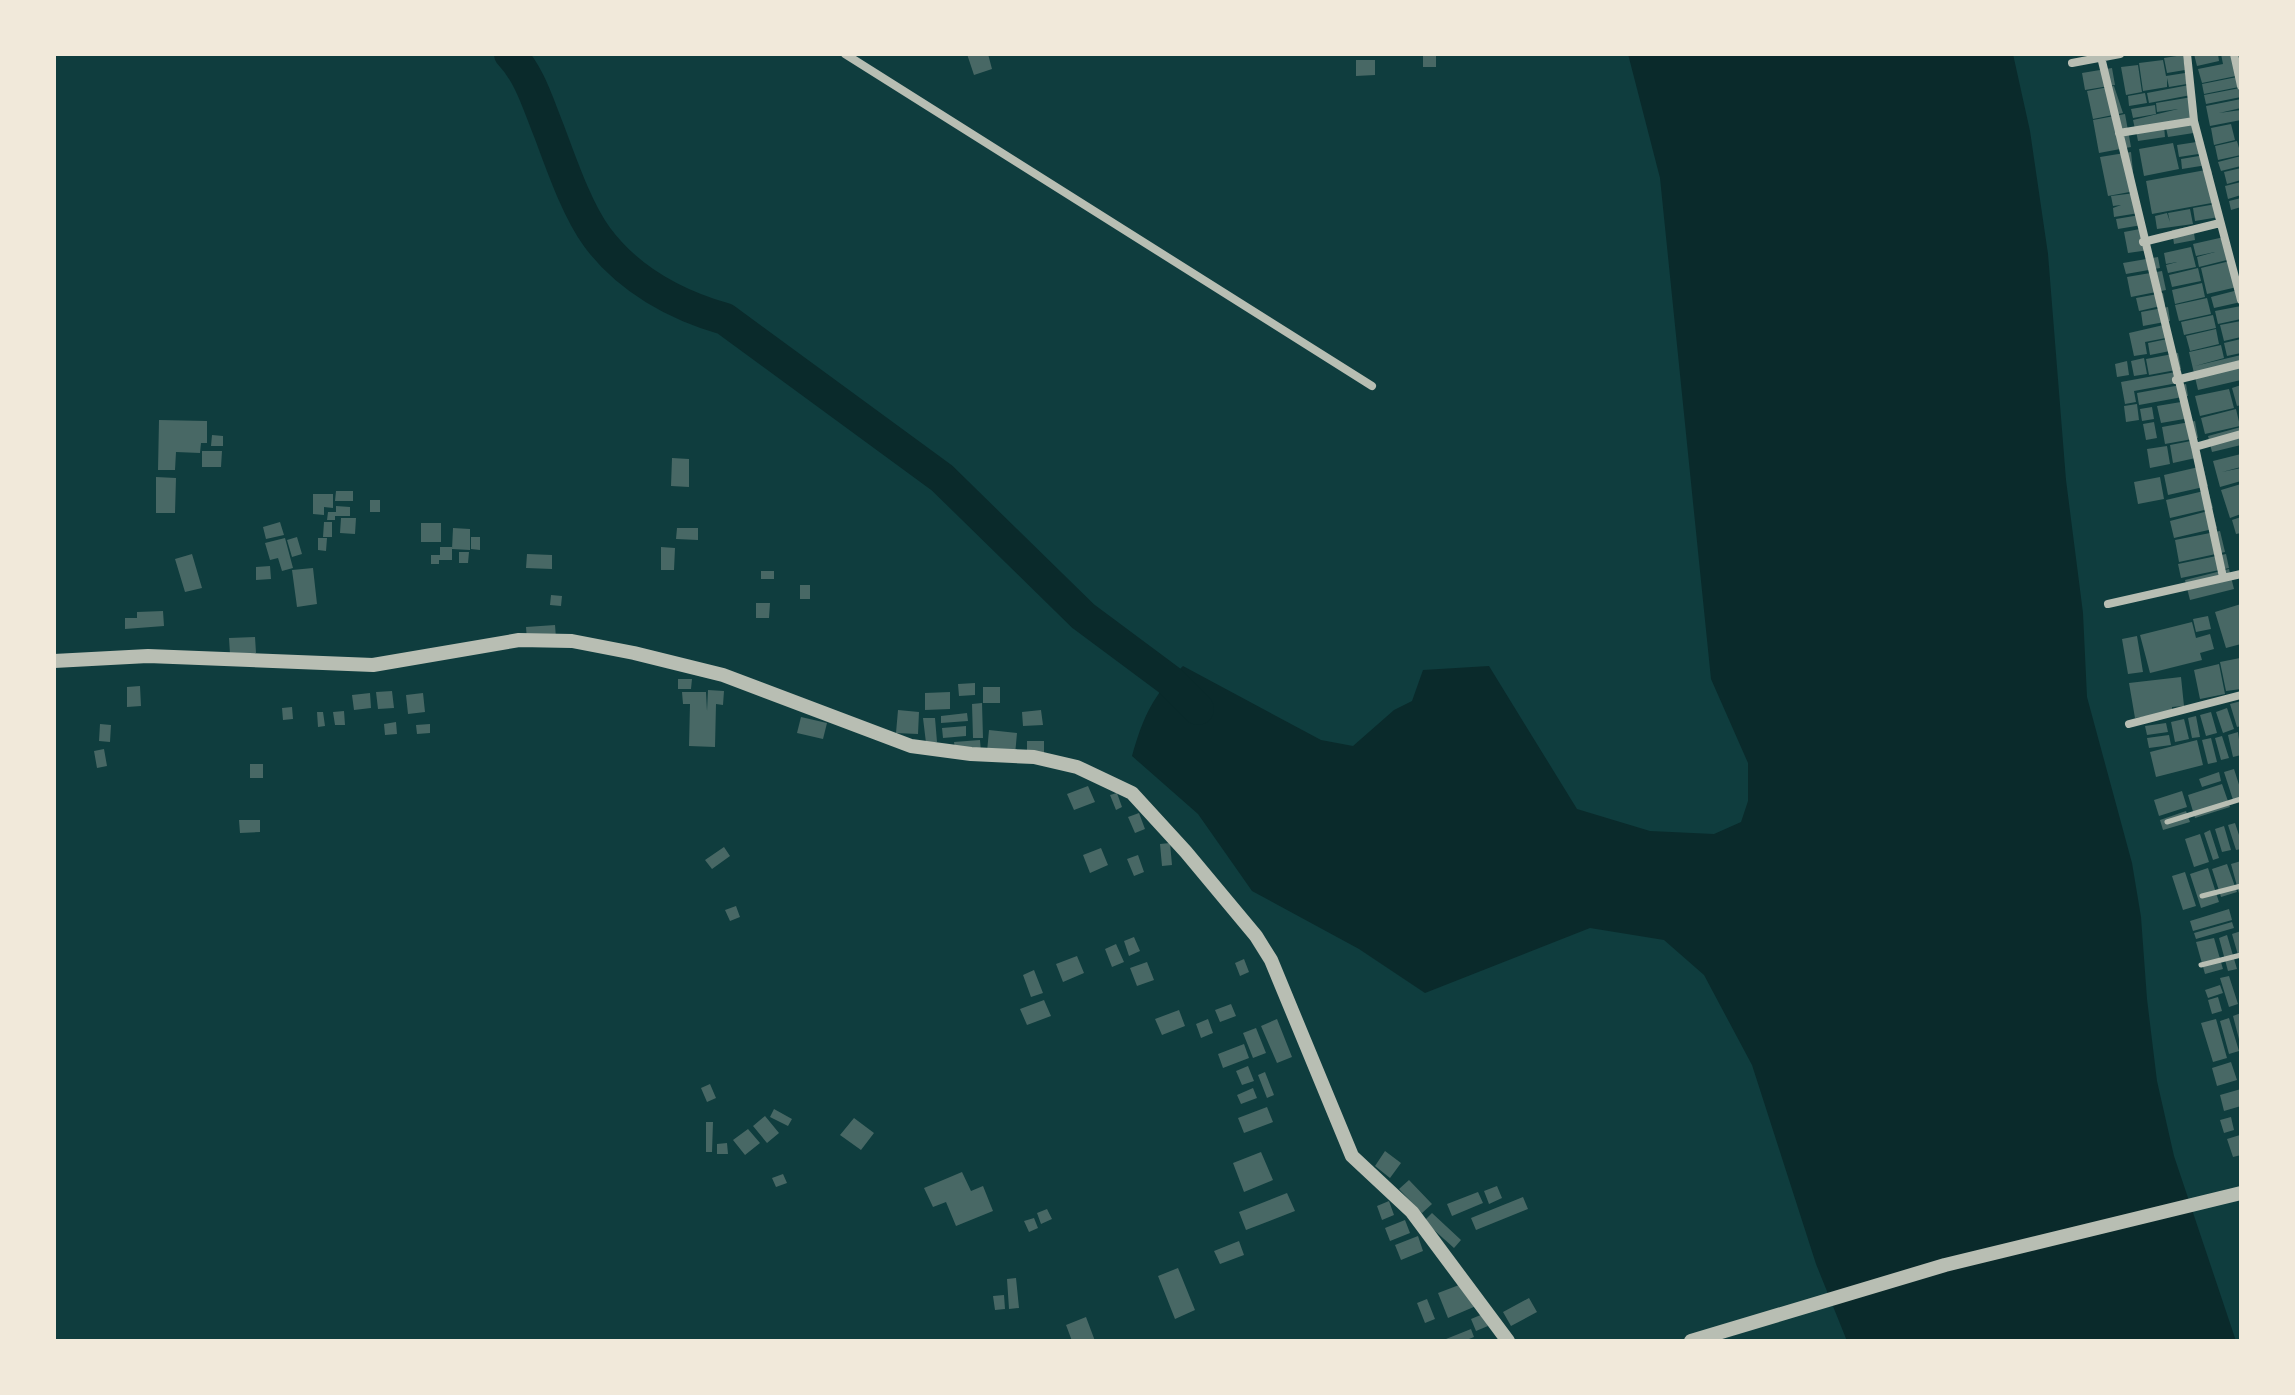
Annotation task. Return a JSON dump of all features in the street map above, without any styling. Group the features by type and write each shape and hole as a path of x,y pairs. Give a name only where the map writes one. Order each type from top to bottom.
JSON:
{"street":[{"path":"845,54 1372,386"},
{"path":"2072,63 2120,54"},
{"path":"2187,54 2194,121 2241,300"},
{"path":"2234,54 2241,86"},
{"path":"2101,57 2176,380 2195,447 2223,577"},
{"path":"2119,133 2194,121"},
{"path":"2143,242 2220,223"},
{"path":"2176,380 2241,364"},
{"path":"2195,447 2241,434"},
{"path":"2108,604 2241,574"},
{"path":"54,661 148,656 373,665 519,640 572,641 723,675 911,746 971,754 1034,757 1077,767 1101,778 1132,793 1256,936 1271,960 1352,1156 1412,1212 1508,1341"},
{"path":"2129,724 2241,695"},
{"path":"1691,1341 1945,1265 2241,1193"}],"lane":[{"path":"2167,822 2241,799"},
{"path":"2202,896 2241,886"},
{"path":"2201,965 2241,955"}],"water":[{"path":"1628,54 2013,54 2030,131 2048,254 2066,480 2083,613 2087,697 2132,863 2141,917 2157,1081 2174,1156 2236,1341 1847,1341 1816,1264 1752,1065 1704,975 1664,940 1590,928 1425,993 1359,949 1252,891 1198,814 1132,756 1150,707 1183,666 1321,740 1353,746 1394,710 1412,701 1423,670 1489,666 1577,809 1650,831 1714,834 1741,822 1748,801 1748,763 1711,679 1660,178"}],"building":[{"path":"967,54 988,54 992,69 974,75"},
{"path":"1423,54 1436,54 1436,67 1423,67"},
{"path":"2194,54 2218,54 2219,61 2197,66"},
{"path":"2221,54 2237,54 2236,76 2202,83 2198,69 2223,64"},
{"path":"2183,55 2185,70 2167,73 2164,58"},
{"path":"1356,60 1375,60 1375,75 1356,76"},
{"path":"2163,60 2166,76 2185,73 2187,84 2169,87 2167,78 2167,87 2143,91 2139,63"},
{"path":"2138,65 2142,92 2126,95 2121,67"},
{"path":"2112,68 2115,85 2085,90 2082,73"},
{"path":"2237,77 2239,87 2204,94 2202,84"},
{"path":"2189,85 2191,95 2149,103 2147,93"},
{"path":"2114,86 2123,113 2093,119 2087,91"},
{"path":"2240,88 2241,97 2206,104 2204,95"},
{"path":"2145,93 2147,103 2129,106 2128,96"},
{"path":"2192,97 2200,132 2168,137 2165,123 2135,129 2133,120 2178,109 2157,112 2156,103"},
{"path":"2241,99 2241,108 2219,113 2241,110 2241,120 2210,126 2206,106"},
{"path":"2155,105 2156,114 2133,118 2131,109"},
{"path":"2125,114 2131,147 2099,153 2093,120"},
{"path":"2231,124 2235,140 2214,145 2211,128"},
{"path":"2164,126 2165,137 2138,141 2136,131"},
{"path":"2203,141 2205,153 2179,157 2177,145"},
{"path":"2237,141 2241,155 2218,160 2215,146"},
{"path":"2173,143 2179,169 2144,176 2139,149"},
{"path":"2131,152 2135,191 2108,196 2100,157"},
{"path":"2205,155 2207,165 2182,169 2181,159"},
{"path":"2241,156 2241,166 2221,171 2218,162"},
{"path":"2241,168 2241,180 2227,184 2224,172"},
{"path":"2211,169 2217,202 2152,214 2146,181"},
{"path":"2241,182 2241,195 2228,199 2225,186"},
{"path":"2135,193 2139,213 2114,217 2113,208 2121,205 2113,206 2111,196"},
{"path":"2241,198 2241,207 2231,210 2229,201"},
{"path":"2216,204 2219,217 2195,221 2193,208"},
{"path":"2190,209 2193,224 2157,229 2155,216 2167,213 2170,222 2168,213"},
{"path":"2140,215 2142,225 2118,229 2116,219"},
{"path":"2193,226 2195,240 2174,244 2172,230"},
{"path":"2145,228 2149,250 2128,253 2124,232"},
{"path":"2224,237 2227,260 2199,267 2197,257 2215,252 2196,256 2193,244"},
{"path":"2191,247 2196,267 2168,273 2166,265 2177,262 2166,264 2164,253"},
{"path":"2158,257 2160,268 2126,274 2123,263"},
{"path":"2230,261 2237,287 2207,294 2201,268"},
{"path":"2198,268 2201,281 2172,287 2169,275"},
{"path":"2162,271 2166,290 2131,297 2127,277"},
{"path":"2202,283 2205,297 2175,304 2172,290"},
{"path":"2238,290 2241,302 2214,308 2211,297"},
{"path":"2163,293 2165,305 2139,311 2136,298"},
{"path":"2207,298 2211,314 2179,321 2175,305"},
{"path":"2241,306 2241,319 2218,324 2215,311"},
{"path":"2168,307 2170,321 2143,326 2141,312"},
{"path":"2213,315 2216,328 2184,335 2181,322"},
{"path":"2241,321 2241,337 2224,341 2220,325"},
{"path":"2168,324 2171,337 2145,342 2147,354 2134,356 2129,333"},
{"path":"2216,329 2219,344 2190,351 2186,336"},
{"path":"2172,338 2175,350 2150,355 2148,343"},
{"path":"2241,339 2241,353 2227,356 2224,343"},
{"path":"2221,345 2224,358 2195,366 2241,355 2241,380 2198,390 2189,352"},
{"path":"2178,353 2181,369 2149,375 2146,359"},
{"path":"2144,358 2147,374 2134,376 2131,361"},
{"path":"2127,361 2129,375 2117,377 2115,364"},
{"path":"2181,371 2183,382 2134,391 2136,402 2125,404 2121,382"},
{"path":"2186,384 2188,396 2139,405 2137,393"},
{"path":"2241,385 2241,405 2237,406 2232,388"},
{"path":"2229,389 2234,408 2200,416 2195,396"},
{"path":"2187,401 2190,418 2161,423 2157,406"},
{"path":"2137,404 2139,420 2126,422 2124,406"},
{"path":"2152,407 2154,419 2142,421 2140,409"},
{"path":"2236,409 2240,426 2205,434 2201,418"},
{"path":"159,420 207,421 207,443 201,443 200,453 176,452 175,470 158,470"},
{"path":"2195,421 2198,438 2165,444 2162,427"},
{"path":"2154,422 2157,438 2146,440 2143,424"},
{"path":"2241,427 2241,445 2212,452 2208,436"},
{"path":"212,435 223,436 223,446 211,446"},
{"path":"2196,440 2200,457 2173,463 2170,445"},
{"path":"2167,446 2170,464 2150,468 2147,449"},
{"path":"202,451 222,451 221,467 202,467"},
{"path":"2241,454 2241,467 2222,472 2241,468 2241,481 2220,487 2213,461"},
{"path":"672,458 689,459 689,487 671,486"},
{"path":"2203,466 2208,486 2168,495 2164,475"},
{"path":"156,477 176,478 175,513 156,513"},
{"path":"2160,477 2164,499 2138,504 2134,482"},
{"path":"2241,484 2241,514 2230,518 2221,490"},
{"path":"2208,490 2213,508 2170,518 2166,500"},
{"path":"336,491 353,491 353,501 335,501"},
{"path":"313,494 333,494 333,508 324,507 324,515 313,514"},
{"path":"370,500 380,500 380,512 370,512"},
{"path":"336,506 350,507 350,516 335,516 335,520 327,520 328,512 336,512"},
{"path":"2212,510 2217,528 2174,538 2170,521"},
{"path":"2241,517 2241,533 2236,534 2232,520"},
{"path":"341,518 356,518 355,534 340,533"},
{"path":"280,522 284,535 266,539 263,527"},
{"path":"324,522 332,522 332,537 323,537"},
{"path":"421,523 441,523 441,542 421,542"},
{"path":"453,528 470,529 470,550 452,549"},
{"path":"677,528 698,528 698,540 676,539"},
{"path":"2220,531 2225,552 2179,562 2175,540"},
{"path":"297,537 302,554 292,557 287,540"},
{"path":"471,537 480,537 480,550 471,549"},
{"path":"285,538 293,568 282,571 278,558 270,560 265,543"},
{"path":"318,538 327,538 326,551 318,550"},
{"path":"440,547 452,547 452,560 439,560 439,564 431,564 431,555 440,555"},
{"path":"661,547 675,548 674,570 661,570"},
{"path":"459,552 469,552 468,563 459,563"},
{"path":"192,554 202,588 185,592 175,559"},
{"path":"527,554 552,555 552,569 526,568"},
{"path":"2226,554 2229,568 2181,578 2178,564"},
{"path":"270,566 271,579 256,580 256,567"},
{"path":"313,568 317,604 297,607 292,570"},
{"path":"2229,569 2234,589 2190,600 2185,580"},
{"path":"761,571 774,571 774,579 761,579"},
{"path":"800,585 810,585 810,599 800,599"},
{"path":"551,595 562,596 561,606 550,605"},
{"path":"756,603 770,603 769,618 756,618"},
{"path":"2241,604 2241,644 2226,648 2215,612"},
{"path":"163,611 164,626 125,629 125,618 137,618 137,612"},
{"path":"2208,616 2211,629 2196,632 2193,619"},
{"path":"2192,622 2196,638 2210,634 2214,649 2200,653 2202,660 2150,673 2140,635"},
{"path":"555,625 556,638 527,640 526,627"},
{"path":"2137,636 2143,672 2128,674 2122,639"},
{"path":"255,637 256,653 230,654 229,638"},
{"path":"2240,658 2241,689 2226,691 2220,662"},
{"path":"2219,664 2225,694 2200,699 2194,670"},
{"path":"2181,677 2184,706 2172,707 2172,712 2135,718 2129,683"},
{"path":"678,679 692,679 691,689 678,689"},
{"path":"975,683 975,695 959,696 958,684"},
{"path":"140,686 141,706 127,707 127,687"},
{"path":"983,687 1000,687 1000,703 983,703"},
{"path":"708,690 724,691 723,705 716,704 715,747 689,746 690,704 683,704 682,692 706,692 707,711"},
{"path":"392,691 394,708 378,709 376,692"},
{"path":"950,692 950,709 925,710 925,693"},
{"path":"370,693 371,708 354,710 352,695"},
{"path":"423,693 425,712 408,714 406,695"},
{"path":"2241,701 2241,726 2237,727 2230,704"},
{"path":"982,703 983,738 973,738 972,704"},
{"path":"292,707 293,719 283,720 282,708"},
{"path":"2227,708 2234,729 2223,733 2216,712"},
{"path":"898,710 919,712 918,734 896,733"},
{"path":"1041,710 1043,725 1023,726 1022,712"},
{"path":"344,711 345,725 335,725 333,712"},
{"path":"317,712 323,712 325,726 318,727"},
{"path":"2211,712 2217,733 2206,736 2200,715"},
{"path":"967,713 968,721 941,723 941,716"},
{"path":"2196,716 2200,737 2192,738 2188,718"},
{"path":"801,717 827,723 823,739 797,733"},
{"path":"923,718 935,718 937,742 926,743"},
{"path":"2184,719 2189,739 2175,742 2171,722"},
{"path":"396,722 397,734 385,735 384,724"},
{"path":"2166,723 2168,732 2147,735 2145,726"},
{"path":"100,724 111,725 110,742 99,741"},
{"path":"430,724 430,733 417,734 416,725"},
{"path":"966,726 966,736 943,738 942,728"},
{"path":"989,730 1017,733 1015,755 987,752"},
{"path":"2238,732 2241,755 2233,757 2228,735"},
{"path":"2169,735 2171,745 2149,748 2147,738"},
{"path":"2222,736 2229,758 2221,760 2215,738"},
{"path":"2211,738 2217,762 2208,764 2202,740"},
{"path":"980,740 981,752 956,755 954,742"},
{"path":"2197,740 2203,765 2156,777 2150,752"},
{"path":"1027,741 1044,741 1044,759 1027,759"},
{"path":"104,749 107,766 97,768 94,751"},
{"path":"250,764 263,764 263,778 250,778"},
{"path":"2234,769 2241,801 2234,803 2224,772"},
{"path":"2219,772 2221,781 2202,787 2199,779"},
{"path":"2222,784 2230,807 2195,818 2188,795"},
{"path":"1088,786 1095,802 1074,810 1067,794"},
{"path":"2182,791 2187,807 2159,816 2154,800"},
{"path":"1117,793 1122,807 1116,810 1110,795"},
{"path":"2186,811 2190,822 2163,830 2160,820"},
{"path":"1139,813 1145,829 1135,833 1128,817"},
{"path":"239,820 260,820 260,832 240,833"},
{"path":"2235,823 2241,841 2241,849 2236,850 2228,825"},
{"path":"2224,826 2231,850 2222,852 2215,829"},
{"path":"2210,830 2219,858 2213,860 2204,833"},
{"path":"2200,834 2209,862 2194,867 2185,839"},
{"path":"1170,843 1172,865 1162,866 1160,844"},
{"path":"724,847 730,856 712,869 705,860"},
{"path":"1101,848 1108,865 1090,873 1083,855"},
{"path":"1138,855 1144,872 1134,876 1127,859"},
{"path":"2241,861 2241,897 2240,897 2231,864"},
{"path":"2227,864 2237,892 2221,897 2212,869"},
{"path":"2208,868 2219,902 2201,908 2190,874"},
{"path":"2185,872 2196,906 2183,910 2172,876"},
{"path":"736,906 740,917 730,921 725,910"},
{"path":"2229,909 2232,920 2193,931 2190,921"},
{"path":"2232,922 2234,928 2196,939 2194,933"},
{"path":"2241,931 2241,961 2240,962 2232,934"},
{"path":"2227,935 2237,969 2228,971 2219,938"},
{"path":"1134,937 1140,951 1129,956 1124,941"},
{"path":"2214,938 2223,969 2205,974 2196,942"},
{"path":"1116,944 1124,962 1112,967 1105,949"},
{"path":"1077,956 1084,973 1063,982 1056,964"},
{"path":"1244,959 1249,972 1240,976 1235,963"},
{"path":"1147,962 1154,980 1137,986 1130,968"},
{"path":"1034,970 1043,993 1031,997 1023,975"},
{"path":"2229,976 2238,1004 2229,1007 2220,978"},
{"path":"2220,985 2223,993 2208,998 2205,990"},
{"path":"2218,997 2222,1011 2212,1014 2208,1000"},
{"path":"1044,1000 1051,1016 1027,1025 1020,1009"},
{"path":"1231,1004 1236,1016 1220,1022 1215,1010"},
{"path":"1179,1010 1185,1026 1162,1035 1155,1019"},
{"path":"2241,1013 2241,1042 2240,1043 2233,1016"},
{"path":"2229,1018 2239,1051 2229,1054 2220,1021"},
{"path":"1208,1019 1213,1033 1201,1038 1196,1024"},
{"path":"1277,1019 1292,1057 1277,1063 1261,1026"},
{"path":"2216,1019 2227,1058 2213,1062 2201,1023"},
{"path":"1256,1028 1266,1053 1253,1058 1243,1033"},
{"path":"1244,1044 1249,1058 1223,1068 1218,1054"},
{"path":"2231,1062 2237,1080 2217,1086 2212,1068"},
{"path":"1248,1066 1254,1081 1242,1085 1236,1071"},
{"path":"1265,1072 1274,1095 1267,1098 1258,1075"},
{"path":"710,1084 716,1098 707,1102 701,1088"},
{"path":"1253,1088 1257,1098 1241,1104 1237,1095"},
{"path":"2241,1089 2241,1106 2224,1111 2220,1095"},
{"path":"1267,1107 1273,1122 1244,1133 1238,1118"},
{"path":"774,1109 792,1119 788,1126 770,1117"},
{"path":"765,1116 779,1133 767,1143 753,1126"},
{"path":"2231,1117 2234,1130 2224,1133 2220,1120"},
{"path":"854,1118 874,1133 861,1150 840,1135"},
{"path":"706,1122 713,1122 712,1152 706,1152"},
{"path":"748,1129 760,1143 745,1155 733,1140"},
{"path":"2240,1135 2241,1155 2233,1157 2227,1139"},
{"path":"727,1143 728,1154 717,1154 717,1144"},
{"path":"1385,1151 1401,1163 1390,1178 1375,1166"},
{"path":"1261,1152 1273,1180 1244,1192 1233,1163"},
{"path":"962,1172 971,1191 983,1186 993,1211 956,1226 946,1202 933,1207 924,1188"},
{"path":"783,1174 787,1183 776,1187 772,1178"},
{"path":"1409,1180 1432,1204 1422,1213 1399,1189"},
{"path":"1497,1186 1502,1198 1489,1204 1484,1191"},
{"path":"1478,1192 1483,1203 1452,1216 1447,1204"},
{"path":"1287,1193 1295,1211 1246,1230 1239,1212"},
{"path":"1523,1197 1528,1209 1476,1230 1471,1218"},
{"path":"1389,1201 1394,1215 1382,1220 1377,1206"},
{"path":"1047,1209 1052,1219 1041,1224 1037,1213"},
{"path":"1432,1213 1461,1240 1454,1248 1424,1221"},
{"path":"1034,1218 1038,1228 1029,1232 1024,1221"},
{"path":"1405,1220 1410,1233 1390,1241 1385,1228"},
{"path":"1418,1236 1423,1251 1401,1260 1395,1245"},
{"path":"1239,1241 1244,1255 1220,1264 1214,1251"},
{"path":"1178,1268 1195,1310 1175,1319 1158,1276"},
{"path":"1016,1278 1019,1308 1009,1309 1007,1279"},
{"path":"1467,1282 1476,1306 1448,1318 1438,1293"},
{"path":"1004,1295 1005,1309 995,1310 993,1296"},
{"path":"1529,1298 1537,1312 1511,1326 1503,1312"},
{"path":"1427,1299 1435,1319 1425,1323 1417,1303"},
{"path":"1483,1314 1488,1326 1476,1331 1471,1319"},
{"path":"1086,1317 1095,1341 1072,1341 1066,1325"},
{"path":"1471,1329 1474,1337 1464,1341 1441,1341"}],"waterway":[{"path":"510,54 533,90 583,214 597,237 623,266 671,298 725,319 942,478 1083,616 1169,680 1198,709"}]}
